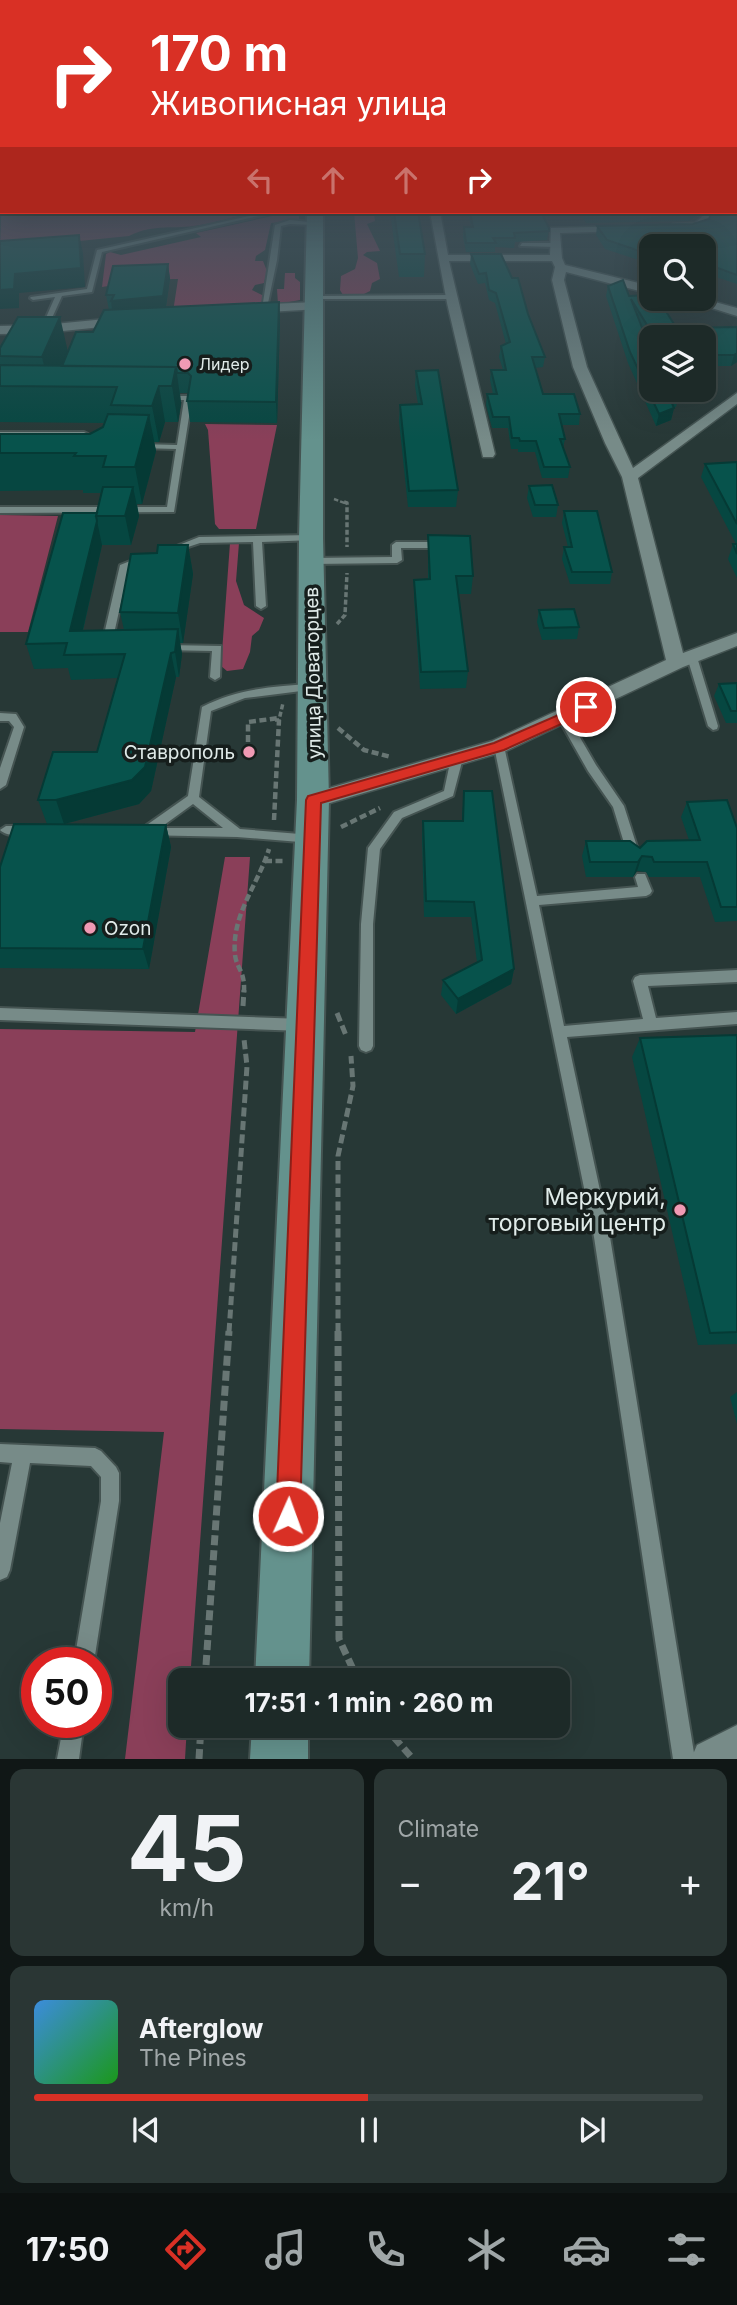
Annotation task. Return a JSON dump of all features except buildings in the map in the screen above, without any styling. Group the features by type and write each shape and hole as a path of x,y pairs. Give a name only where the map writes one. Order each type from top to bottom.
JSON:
{"main road":[{"name":"улица Доваторцев","path":"282,1668 306,1026 323,835 313,800 300,688 311,550 316,275"},
{"path":"279,1759 280,1738"}],"street":[{"path":"447,275 488,454"},
{"path":"558,275 580,367 612,443 630,477 684,660"},
{"path":"610,275 639,286"},
{"path":"240,310 316,302"},
{"path":"716,307 737,313"},
{"path":"0,330 94,328 140,319"},
{"path":"630,477 737,397"},
{"path":"313,800 499,746 684,660 737,639"},
{"path":"711,1759 737,1744"}],"lane":[{"path":"33,298 90,291 94,275"},
{"path":"264,308 271,275"},
{"path":"44,329 58,295"},
{"path":"316,302 452,298"},
{"path":"0,509 171,510 188,398 161,398"},
{"path":"0,434 84,434 75,457"},
{"path":"80,446 92,446"},
{"path":"130,446 180,447"},
{"path":"162,553 199,540 257,540 311,550 347,561 397,560 396,545 453,545"},
{"path":"257,540 261,606"},
{"path":"126,648 108,639 125,565 150,557"},
{"path":"152,648 217,648 215,677"},
{"path":"684,660 713,726"},
{"path":"300,688 245,693 222,700 206,709 193,798 139,832 323,835"},
{"path":"0,717 12,717 19,727 0,785"},
{"path":"563,718 618,806 634,856"},
{"path":"499,746 602,1237 684,1759"},
{"path":"366,1046 367,925 374,848 398,815 449,793 457,758"},
{"path":"193,798 237,832"},
{"path":"6,830 44,831"},
{"path":"531,901 646,891 641,877"},
{"path":"651,1024 640,981 737,976"},
{"path":"0,1014 306,1026"},
{"path":"559,1032 737,1018"},
{"path":"0,1453 95,1457 110,1472 110,1501 86,1647"},
{"path":"0,1570 23,1454"},
{"path":"68,1759 71,1738"}],"path":[{"path":"327,496 346,503 348,599 345,615 336,625"},
{"path":"206,1668 247,1066 242,1023 246,976 235,956 240,911 264,866 273,836 279,720 300,688"},
{"path":"248,742 248,722 279,720"},
{"path":"335,725 364,750 391,757 403,755"},
{"path":"323,835 390,803"},
{"path":"335,1003 351,1047 353,1086 338,1156 339,1639 352,1668"},
{"path":"199,1759 200,1738"},
{"path":"395,1738 413,1759"}],"shaded area":[{"path":"103,275 266,275 264,283 255,285 252,290 264,296 262,306 173,312 178,279 113,280 108,286 102,287"},
{"path":"285,275 295,275 300,282 300,300 278,304 277,289 284,289"},
{"path":"379,275 380,279 372,283 370,291 362,295 343,295 340,290 341,276"},
{"path":"205,424 277,425 256,529 219,529 215,524 208,430"},
{"path":"0,515 58,516 28,632 0,632"},
{"path":"230,543 239,543 236,581 244,605 264,618 259,630 252,636 250,652 243,669 227,671 221,666"},
{"path":"225,857 250,857 191,1668 168,1668 168,1738 186,1738 185,1759 125,1759 164,1432 0,1429 0,1029 195,1032"}],"place":[{"name":"Лидер","path":"185,364"},
{"name":"Ставрополь","path":"249,752"},
{"name":"Ozon","path":"90,928"},
{"name":"Меркурий, торговый центр","path":"680,1210"}],"route":[{"path":"288,1516 313,800 499,746 586,707"}]}
